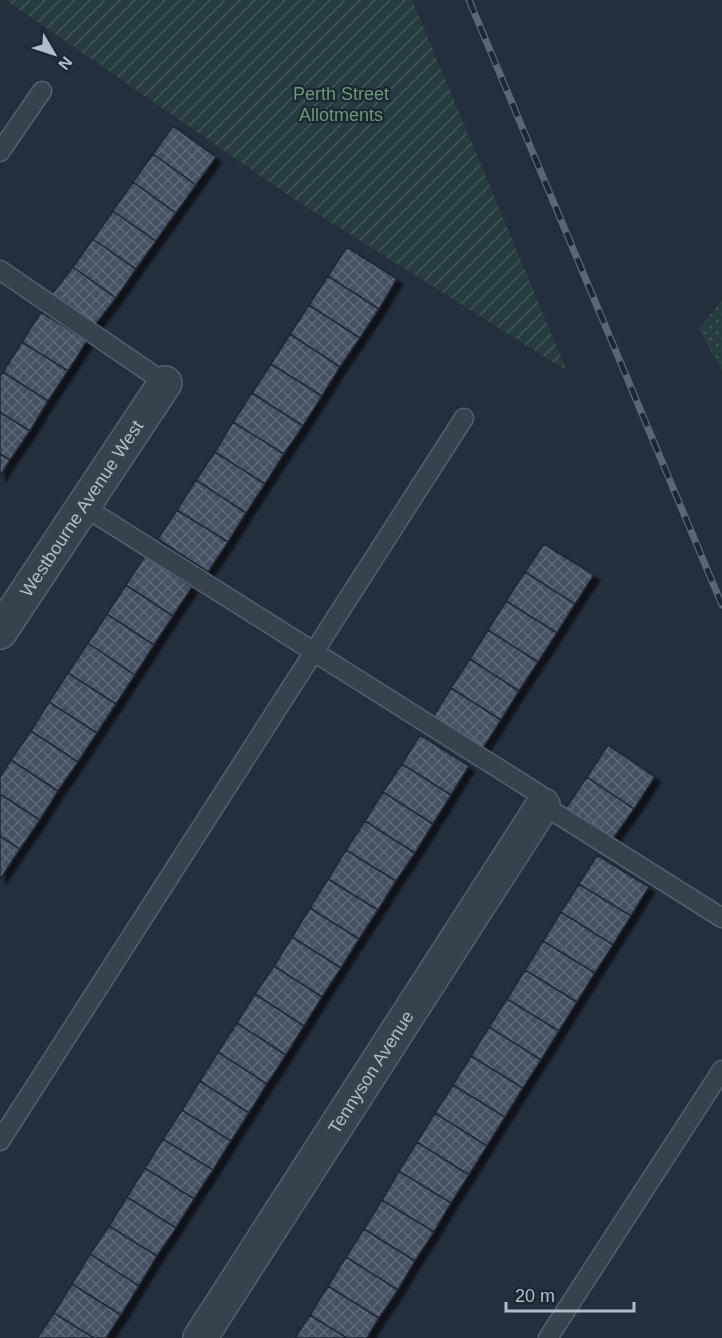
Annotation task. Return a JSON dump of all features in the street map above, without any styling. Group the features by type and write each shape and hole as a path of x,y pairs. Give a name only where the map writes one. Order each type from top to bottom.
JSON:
{"street":[{"name":"Westbourne Avenue West","path":"0,632 165,383"},
{"name":"Tennyson Avenue","path":"200,1338 543,805"}],"lane":[{"path":"0,152 42,91"},
{"path":"0,270 165,383"},
{"path":"0,1141 464,418"},
{"path":"84,506 539,794 543,805 722,918"},
{"path":"548,1338 722,1070"}],"green space":[{"name":"Perth Street Allotments","path":"6,0 412,0 567,371 294,199"},
{"path":"722,300 722,371 699,329"}],"building":[{"path":"173,126 216,157 196,185 153,154"},
{"path":"153,154 196,185 176,213 133,182"},
{"path":"133,182 176,213 156,241 113,211"},
{"path":"113,211 156,241 136,269 93,239"},
{"path":"93,239 136,269 116,298 73,267"},
{"path":"347,247 397,279 379,309 328,276"},
{"path":"73,267 116,298 95,325 52,294"},
{"path":"328,276 379,309 360,338 309,305"},
{"path":"309,305 360,338 340,367 290,334"},
{"path":"41,312 87,341 68,371 22,342"},
{"path":"290,334 340,367 322,396 271,364"},
{"path":"22,342 68,371 48,401 3,372"},
{"path":"271,364 322,396 303,426 252,393"},
{"path":"3,372 48,401 30,431 0,412 0,376"},
{"path":"252,393 303,426 284,454 233,422"},
{"path":"0,412 30,431 10,460 0,454"},
{"path":"233,422 284,454 265,484 215,452"},
{"path":"215,452 265,484 246,513 196,480"},
{"path":"0,454 10,460 0,476"},
{"path":"196,480 246,513 228,542 177,510"},
{"path":"177,510 228,542 208,572 158,539"},
{"path":"544,544 594,575 575,604 525,572"},
{"path":"145,556 192,587 173,616 126,585"},
{"path":"525,572 575,604 557,633 506,601"},
{"path":"126,585 173,616 154,645 107,614"},
{"path":"506,601 557,633 538,662 488,630"},
{"path":"107,614 154,645 135,675 88,643"},
{"path":"488,630 538,662 519,691 470,659"},
{"path":"88,643 135,675 116,704 68,673"},
{"path":"470,659 519,691 501,720 451,688"},
{"path":"68,673 116,704 97,733 49,702"},
{"path":"451,688 501,720 483,748 433,717"},
{"path":"49,702 97,733 78,762 31,731"},
{"path":"31,731 78,762 58,791 11,760"},
{"path":"420,735 469,766 451,795 402,764"},
{"path":"608,745 655,777 634,809 587,777"},
{"path":"11,760 58,791 40,820 0,794 0,777"},
{"path":"402,764 451,795 433,824 383,792"},
{"path":"587,777 634,809 612,840 565,809"},
{"path":"383,792 433,824 415,853 365,821"},
{"path":"0,794 40,820 20,849 0,836"},
{"path":"365,821 415,853 396,881 346,850"},
{"path":"0,836 20,849 1,878 0,877"},
{"path":"346,850 396,881 378,910 328,879"},
{"path":"597,855 649,887 631,916 579,884"},
{"path":"328,879 378,910 359,939 310,908"},
{"path":"579,884 631,916 613,945 561,912"},
{"path":"310,908 359,939 341,968 292,937"},
{"path":"561,912 613,945 595,973 543,941"},
{"path":"292,937 341,968 322,997 274,966"},
{"path":"543,941 595,973 577,1002 525,970"},
{"path":"274,966 322,997 304,1026 255,994"},
{"path":"525,970 577,1002 559,1031 507,999"},
{"path":"255,994 304,1026 286,1055 237,1023"},
{"path":"507,999 559,1031 541,1060 489,1027"},
{"path":"237,1023 286,1055 267,1084 218,1052"},
{"path":"489,1027 541,1060 523,1088 471,1056"},
{"path":"218,1052 267,1084 249,1113 200,1081"},
{"path":"471,1056 523,1088 505,1117 453,1085"},
{"path":"200,1081 249,1113 231,1141 182,1110"},
{"path":"453,1085 505,1117 487,1146 435,1113"},
{"path":"182,1110 231,1141 213,1170 163,1139"},
{"path":"435,1113 487,1146 469,1175 417,1142"},
{"path":"163,1139 213,1170 194,1199 145,1168"},
{"path":"417,1142 469,1175 451,1203 399,1171"},
{"path":"145,1168 194,1199 176,1228 127,1197"},
{"path":"399,1171 451,1203 434,1232 382,1200"},
{"path":"127,1197 176,1228 157,1256 109,1226"},
{"path":"382,1200 434,1232 415,1261 364,1229"},
{"path":"109,1226 157,1256 139,1286 90,1254"},
{"path":"364,1229 415,1261 398,1290 346,1257"},
{"path":"90,1254 139,1286 121,1315 72,1284"},
{"path":"346,1257 398,1290 379,1318 328,1286"},
{"path":"72,1284 121,1315 106,1338 94,1338 54,1313"},
{"path":"328,1286 379,1318 367,1338 347,1338 310,1315"},
{"path":"54,1313 94,1338 37,1338"},
{"path":"310,1315 347,1338 295,1338"}],"railway":[{"path":"469,0 722,605"}]}
